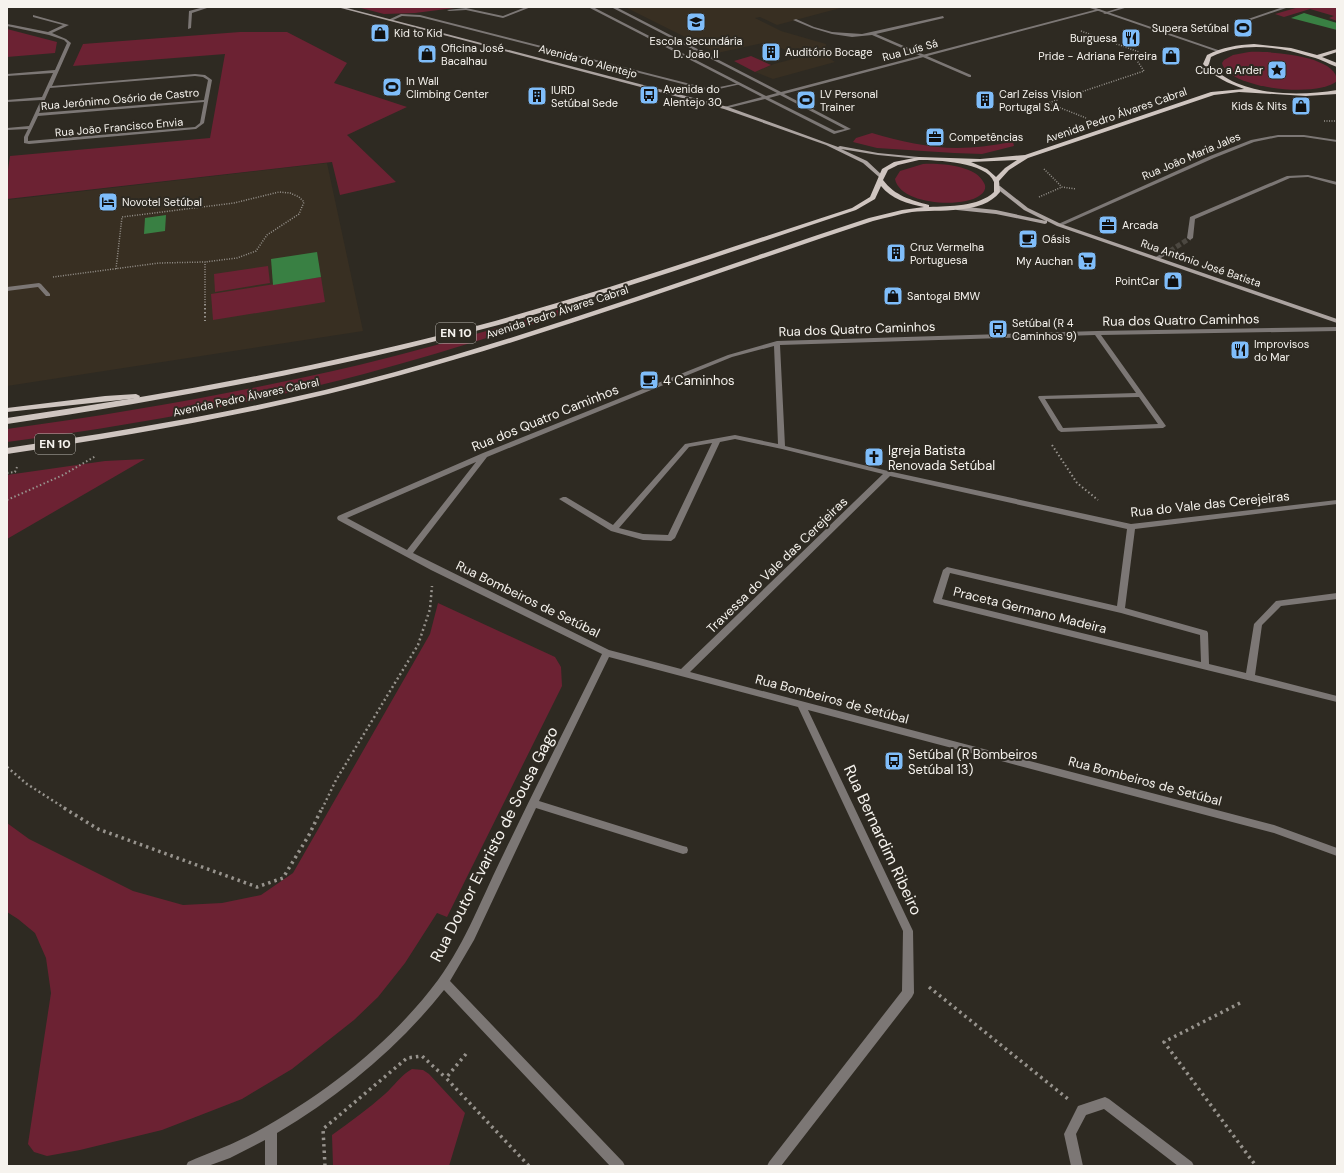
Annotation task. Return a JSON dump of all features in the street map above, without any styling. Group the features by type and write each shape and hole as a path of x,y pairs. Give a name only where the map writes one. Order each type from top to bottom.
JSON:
{"main road":[{"name":"Avenida do Alentejo","path":"340,7 726,108 828,144 865,162 881,178"},
{"path":"1337,65 1316,56 1269,48 1241,47 1219,51 1209,56 1206,60 1206,64 1213,72 1233,82 1262,91 1305,95 1337,92"},
{"path":"1316,56 1337,50"},
{"name":"Avenida Pedro Álvares Cabral","path":"1213,72 1222,80 1221,85 1213,93"},
{"name":"Avenida Pedro Álvares Cabral","path":"7,451 104,436 244,410 394,374 514,338 871,219 895,213 974,206 988,201 996,194 997,184 1006,169 1026,157 1213,93 1239,90 1262,91"},
{"name":"Avenida do Alentejo","path":"828,144 878,154 919,158"},
{"name":"Avenida Pedro Álvares Cabral","path":"7,421 114,405 214,387 379,352 515,318 586,297 854,209 874,198 885,169 893,164 919,158 982,161 1026,157"},
{"name":"Avenida Pedro Álvares Cabral","path":"956,160 988,173 997,184"},
{"name":"Avenida Pedro Álvares Cabral","path":"881,178 886,188 895,195 908,201 943,208"},
{"name":"Rua António José Batista","path":"997,184 1026,208 1059,225"},
{"name":"Rua António José Batista","path":"957,208 996,212 1059,225 1337,321"},
{"path":"7,410 214,387"},
{"path":"7,458 104,436"}],"street":[{"path":"189,28 190,12 208,7"},
{"path":"449,10 466,9 503,17 529,7"},
{"path":"590,7 834,133 849,129 613,7"},
{"path":"1089,7 1219,51"},
{"path":"1105,13 1126,7"},
{"path":"1250,19 1287,7"},
{"name":"Rua Luís Sá","path":"726,108 1099,10"},
{"path":"390,20 401,15 420,16 710,90 739,84"},
{"path":"34,16 67,25 47,34"},
{"path":"795,20 812,28 834,33 855,35 872,34 943,17"},
{"path":"7,25 47,34 66,40 69,43 31,127 7,129"},
{"path":"872,34 970,76"},
{"path":"7,75 57,71"},
{"name":"Rua João Francisco Envia","path":"31,127 26,137 27,143 36,144 190,130 198,127 202,123 210,80 206,77 198,75 49,87"},
{"path":"7,101 44,98"},
{"name":"Rua Jerónimo Osório de Castro","path":"36,115 206,101"},
{"name":"Rua João Maria Jales","path":"1059,225 1184,168 1253,141 1278,136 1304,136 1337,141"},
{"path":"1190,238 1192,218 1289,177 1308,176 1337,184"},
{"path":"1157,258 1170,251"},
{"path":"7,289 39,285 48,296"},
{"name":"Rua dos Quatro Caminhos","path":"341,518 485,455 730,356 777,343 1097,333 1337,329"},
{"path":"1097,333 1141,395 1163,426 1061,430 1040,397 1141,395"},
{"path":"777,343 782,447"},
{"name":"Rua do Vale das Cerejeiras","path":"614,528 686,445 734,437 1131,527 1337,502"},
{"path":"563,499 614,528 643,537 671,538 717,440"},
{"path":"408,554 485,455"},
{"name":"Travessa do Vale das Cerejeiras","path":"683,673 888,473"},
{"name":"Rua Bombeiros de Setúbal","path":"341,518 434,568 607,653 1274,828 1337,852"},
{"name":"Praceta Germano Madeira","path":"1122,610 1131,527"},
{"name":"Praceta Germano Madeira","path":"1205,666 1204,633 1122,610 948,570 937,600 1337,699"},
{"path":"1250,677 1258,624 1279,603 1337,596"},
{"name":"Rua Doutor Evaristo de Sousa Gago","path":"192,1166 244,1146 271,1131 351,1075 402,1028 443,981 470,934 607,653"},
{"name":"Rua Bernardim Ribeiro","path":"773,1166 908,993 908,931 801,704"},
{"path":"533,803 683,850"},
{"path":"443,981 619,1166"},
{"path":"1077,1166 1070,1134 1082,1110 1105,1102 1188,1166"},
{"path":"271,1131 271,1166"}],"path":[{"path":"1074,29 1139,52 1136,59 1139,66 1144,71 1048,103 1086,118"},
{"path":"1044,169 1062,187"},
{"path":"1036,198 1062,187 1076,189"},
{"path":"46,278 116,269 159,263 205,262 240,257 255,252 268,234 298,217 304,209 304,202 299,197 290,193 279,192 234,203 122,217 116,269"},
{"path":"205,262 205,321"},
{"path":"1049,440 1076,483"},
{"path":"7,500 63,475 98,455"},
{"path":"7,473 15,472 17,467"},
{"path":"7,767 27,784 98,829 257,887 283,878 309,835 336,780 418,645 430,609 434,568"},
{"path":"908,970 1021,1063 1082,1110"},
{"path":"1240,1003 1164,1042 1256,1166"},
{"path":"446,1078 466,1054"},
{"path":"325,1166 323,1128 407,1058 422,1056 446,1078 529,1166"}],"shaded area":[{"path":"357,7 462,7 415,13 384,14"},
{"path":"625,7 844,7 777,25 760,17 755,18 781,31 826,44 825,56 835,62 773,79 755,72 774,64 801,57 768,42 717,53"},
{"path":"1299,7 1337,7 1337,21 1329,18 1334,16 1310,9 1284,17 1275,14"},
{"path":"1304,13 1337,23 1337,30 1291,18"},
{"path":"7,29 57,42 55,53 7,57"},
{"path":"240,32 287,32 347,63 334,83 407,107 347,135 396,182 340,195 332,162 7,199 7,177 10,156 210,138 225,54 73,66 83,44"},
{"path":"1249,52 1271,52 1300,56 1314,60 1326,65 1334,72 1337,81 1327,86 1312,89 1294,90 1275,88 1256,85 1240,79 1228,72 1222,63 1224,60 1233,55"},
{"path":"751,56 771,65 755,72 734,61"},
{"path":"872,133 936,147 957,148 1013,142 1014,146 982,154 877,148 853,142 856,138"},
{"path":"327,163 363,331 7,386 7,200"},
{"path":"923,164 956,166 973,172 980,177 984,183 984,190 979,196 971,200 946,203 919,199 899,188 895,179 900,171"},
{"path":"166,215 165,231 144,234 145,218"},
{"path":"317,252 321,277 273,285 271,259"},
{"path":"268,266 270,283 215,292 214,274"},
{"path":"321,277 325,302 213,320 211,294"},
{"path":"572,306 576,310 417,359 320,385 187,414 7,442 7,429 184,401 315,375 412,352"},
{"path":"145,459 7,539 7,475 105,461"},
{"path":"438,603 555,657 561,667 562,686 447,917 437,913 405,963 378,997 354,1020 292,1069 242,1099 162,1130 80,1150 47,1156 34,1152 28,1144 51,993 46,958 35,933 7,912 7,823 29,839 133,891 183,905 222,903 261,895 293,873 430,634"},
{"path":"412,1069 423,1070 429,1074 465,1113 449,1166 333,1166 332,1135 372,1105 404,1074"}],"tunnel":[{"path":"1170,251 1190,238"}],"place":[{"name":"Escola Secundária D. João II","path":"696,22"},
{"name":"Supera Setúbal","path":"1243,28"},
{"name":"Kid to Kid","path":"380,33"},
{"name":"Burguesa","path":"1131,38"},
{"name":"Auditório Bocage","path":"771,52"},
{"name":"Oficina José Bacalhau","path":"427,54"},
{"name":"Pride - Adriana Ferreira","path":"1171,56"},
{"name":"Cubo a Arder","path":"1277,70"},
{"name":"In Wall Climbing Center","path":"392,87"},
{"name":"Avenida do Alentejo 30","path":"649,95"},
{"name":"IURD Setúbal Sede","path":"537,96"},
{"name":"LV Personal Trainer","path":"806,100"},
{"name":"Carl Zeiss Vision Portugal S.A","path":"985,100"},
{"name":"Kids & Nits","path":"1301,106"},
{"name":"Competências","path":"935,137"},
{"name":"Novotel Setúbal","path":"108,202"},
{"name":"Arcada","path":"1108,225"},
{"name":"Oásis","path":"1028,239"},
{"name":"Cruz Vermelha Portuguesa","path":"896,253"},
{"name":"My Auchan","path":"1087,261"},
{"name":"PointCar","path":"1173,281"},
{"name":"Santogal BMW","path":"893,296"},
{"name":"Setúbal (R 4 Caminhos 9)","path":"998,329"},
{"name":"Improvisos do Mar","path":"1240,350"},
{"name":"4 Caminhos","path":"649,380"},
{"name":"Igreja Batista Renovada Setúbal","path":"874,457"},
{"name":"Setúbal (R Bombeiros Setúbal 13)","path":"894,761"}]}
